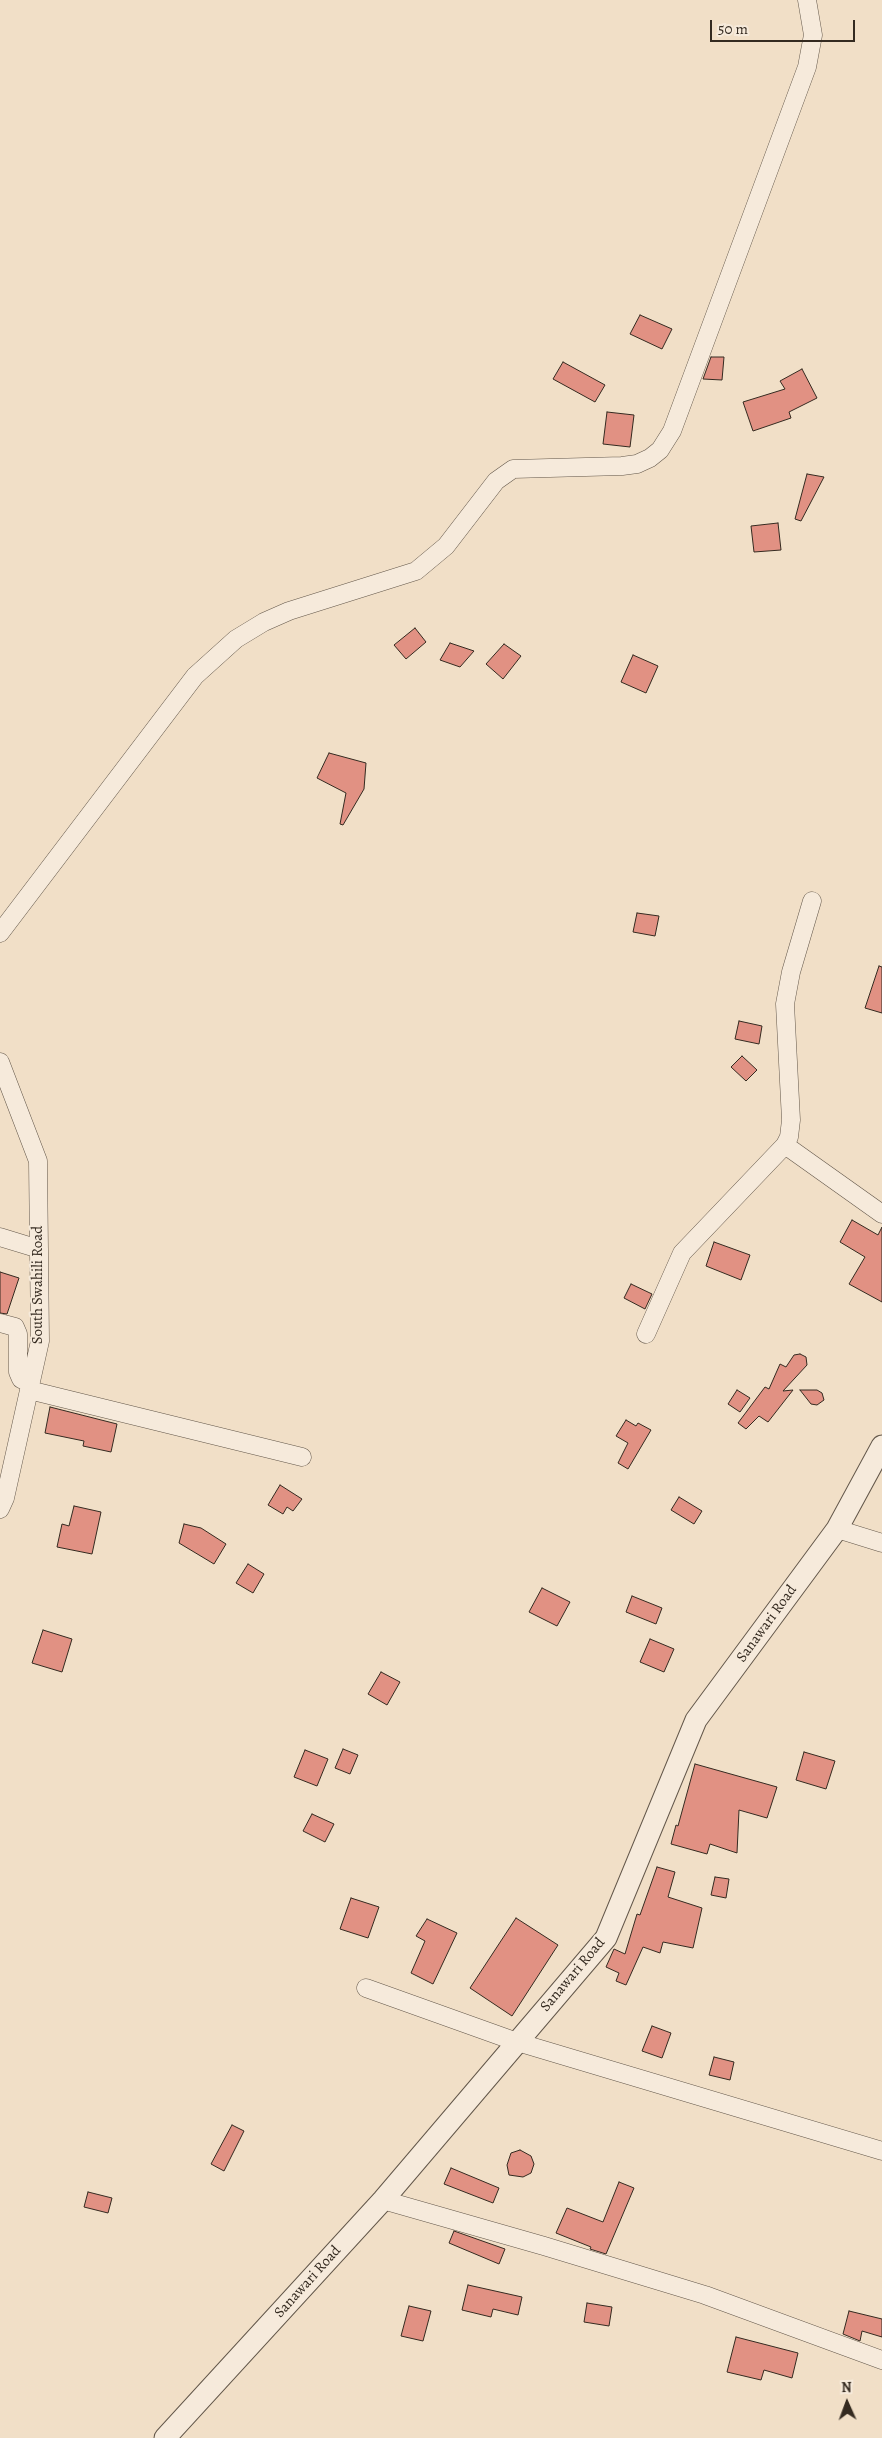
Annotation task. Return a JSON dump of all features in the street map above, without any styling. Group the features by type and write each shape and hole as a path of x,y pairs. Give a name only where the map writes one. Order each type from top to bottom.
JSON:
{"street":[{"path":"0,933 195,676 236,638 264,622 289,611 403,576 421,568 446,546 496,481 513,469 622,466 637,464 650,458 660,450 672,431 807,67 813,35 807,0"},
{"path":"646,1334 682,1253 785,1145 791,1120 786,1004 791,972 812,902"},
{"name":"South Swahili Road","path":"0,1062 38,1161 40,1341 5,1498 0,1509"},
{"path":"785,1145 882,1214"},
{"path":"0,1237 39,1249"},
{"path":"0,1323 15,1327 18,1334 18,1372 30,1387 302,1457"},
{"name":"Sanawari Road","path":"165,2438 383,2200 606,1938 696,1720 837,1529 882,1446"},
{"path":"837,1529 882,1543"},
{"path":"366,1988 517,2042 882,2151"},
{"path":"383,2200 705,2295 882,2360"}],"building":[{"path":"640,315 672,329 662,349 630,334"},
{"path":"711,357 724,357 722,380 703,379"},
{"path":"563,362 605,385 595,402 553,379"},
{"path":"802,369 817,398 789,412 791,418 753,431 743,402 785,389 780,381"},
{"path":"607,412 634,415 630,447 603,444"},
{"path":"807,474 824,477 801,521 795,519"},
{"path":"778,523 781,550 754,552 751,526"},
{"path":"415,628 426,642 406,659 394,645"},
{"path":"450,643 474,651 460,667 440,660"},
{"path":"504,644 521,656 503,679 486,664"},
{"path":"633,655 658,666 646,693 621,682"},
{"path":"329,753 366,763 364,789 343,825 340,824 346,793 317,778"},
{"path":"637,913 659,916 655,936 633,932"},
{"path":"879,966 882,967 882,1013 865,1008"},
{"path":"739,1021 762,1026 759,1044 735,1039"},
{"path":"742,1056 757,1070 746,1081 731,1067"},
{"path":"852,1220 878,1235 882,1227 882,1302 849,1284 865,1257 840,1242"},
{"path":"714,1242 750,1255 741,1280 706,1266"},
{"path":"0,1272 19,1278 7,1314 0,1313"},
{"path":"631,1284 652,1294 645,1309 624,1298"},
{"path":"800,1354 806,1357 807,1365 783,1391 793,1390 768,1422 759,1416 746,1429 738,1423 765,1387 769,1389 780,1364 786,1367 794,1355"},
{"path":"737,1390 750,1398 740,1412 728,1404"},
{"path":"800,1390 817,1390 822,1393 824,1400 817,1405 811,1404"},
{"path":"50,1407 117,1424 111,1452 83,1446 84,1441 45,1433"},
{"path":"626,1420 636,1426 638,1423 651,1430 628,1469 618,1463 628,1443 616,1436"},
{"path":"280,1485 302,1499 293,1511 287,1507 283,1514 268,1505"},
{"path":"679,1497 702,1511 694,1524 671,1510"},
{"path":"74,1506 101,1512 92,1554 57,1547 62,1524 69,1526"},
{"path":"184,1524 201,1528 226,1544 214,1564 179,1543"},
{"path":"248,1564 264,1574 253,1593 236,1583"},
{"path":"542,1588 570,1602 557,1626 529,1612"},
{"path":"632,1596 662,1608 656,1624 626,1612"},
{"path":"43,1630 72,1639 62,1672 32,1663"},
{"path":"650,1639 674,1649 664,1672 640,1662"},
{"path":"381,1672 400,1682 387,1705 368,1694"},
{"path":"343,1749 358,1755 350,1774 335,1768"},
{"path":"305,1750 328,1759 317,1786 294,1777"},
{"path":"804,1752 835,1761 826,1789 796,1780"},
{"path":"695,1764 777,1787 767,1818 739,1810 737,1853 710,1844 707,1854 671,1844 676,1825 678,1826"},
{"path":"312,1814 334,1824 325,1842 303,1831"},
{"path":"657,1867 675,1872 668,1897 702,1908 693,1948 663,1942 660,1953 643,1947 626,1985 616,1981 619,1973 606,1967 614,1949 625,1954 637,1914 640,1915"},
{"path":"715,1877 729,1879 726,1898 711,1895"},
{"path":"351,1898 379,1907 368,1938 340,1929"},
{"path":"516,1918 558,1945 512,2016 470,1988"},
{"path":"427,1919 457,1933 433,1984 411,1973 425,1941 416,1936"},
{"path":"652,2026 671,2033 662,2058 642,2051"},
{"path":"714,2057 734,2062 730,2080 709,2075"},
{"path":"232,2125 244,2131 224,2171 211,2164"},
{"path":"520,2150 531,2156 534,2164 531,2173 523,2177 509,2175 507,2165 511,2153"},
{"path":"451,2168 499,2188 493,2203 444,2184"},
{"path":"619,2182 634,2188 606,2254 590,2249 591,2247 556,2233 567,2208 603,2222"},
{"path":"88,2192 112,2198 108,2213 84,2207"},
{"path":"454,2231 505,2249 499,2264 449,2243"},
{"path":"468,2285 522,2297 518,2315 493,2309 491,2317 462,2310"},
{"path":"587,2303 612,2307 609,2326 584,2322"},
{"path":"409,2306 431,2311 423,2341 401,2336"},
{"path":"849,2311 882,2319 882,2337 862,2331 860,2341 843,2334"},
{"path":"736,2337 798,2353 792,2378 764,2370 761,2380 727,2372"}]}
